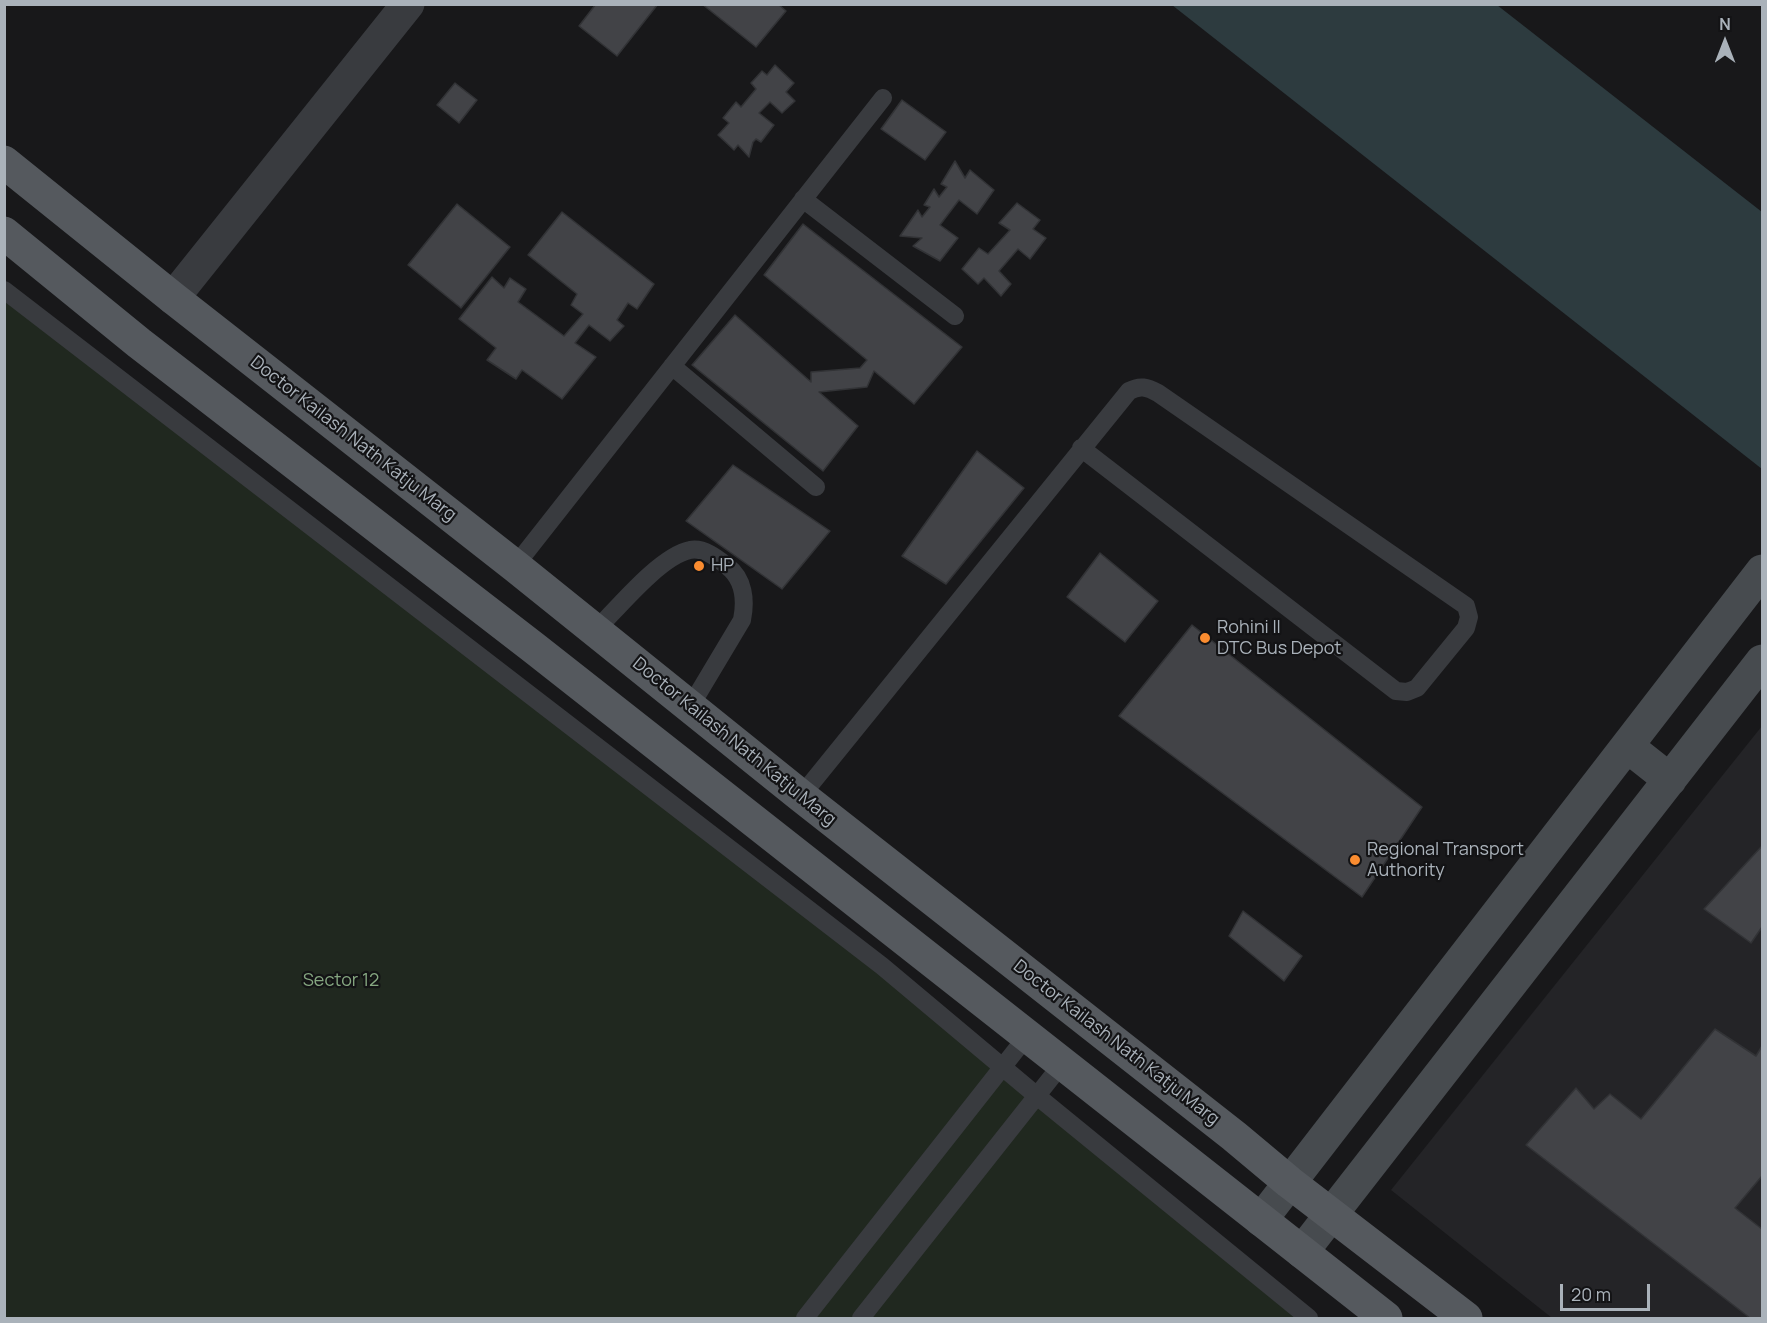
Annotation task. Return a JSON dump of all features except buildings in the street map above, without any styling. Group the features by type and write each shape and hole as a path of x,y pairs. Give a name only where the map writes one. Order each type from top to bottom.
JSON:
{"main road":[{"name":"Doctor Kailash Nath Katju Marg","path":"4,162 173,298 515,566 801,796 1234,1136 1289,1182 1466,1318"},
{"path":"4,233 139,343 534,648 1386,1318"}],"street":[{"path":"173,298 408,4"},
{"path":"1261,1220 1762,571"},
{"path":"1302,1252 1762,661"},
{"path":"1627,746 1670,780"}],"lane":[{"path":"515,566 883,98"},
{"path":"803,199 955,316"},
{"path":"4,290 864,952 1309,1318"},
{"path":"672,366 816,487"},
{"path":"801,796 1081,448 1129,392 1137,387 1148,387 1466,606 1469,617 1466,628 1417,688 1407,692 1396,691 1081,448"},
{"path":"596,631 662,564 690,549 702,550 733,570 741,582 744,607 742,620 690,707"},
{"path":"805,1318 1027,1036"},
{"path":"861,1318 1062,1064"}],"shaded area":[{"path":"1172,5 1497,5 1762,212 1762,469"},
{"path":"1762,726 1762,1318 1552,1318 1391,1190"}],"green space":[{"name":"Sector 12","path":"5,290 1319,1318 5,1318"}],"place":[{"name":"HP","path":"699,566"},
{"name":"Rohini II DTC Bus Depot","path":"1205,638"},
{"name":"Regional Transport Authority","path":"1355,860"}]}
